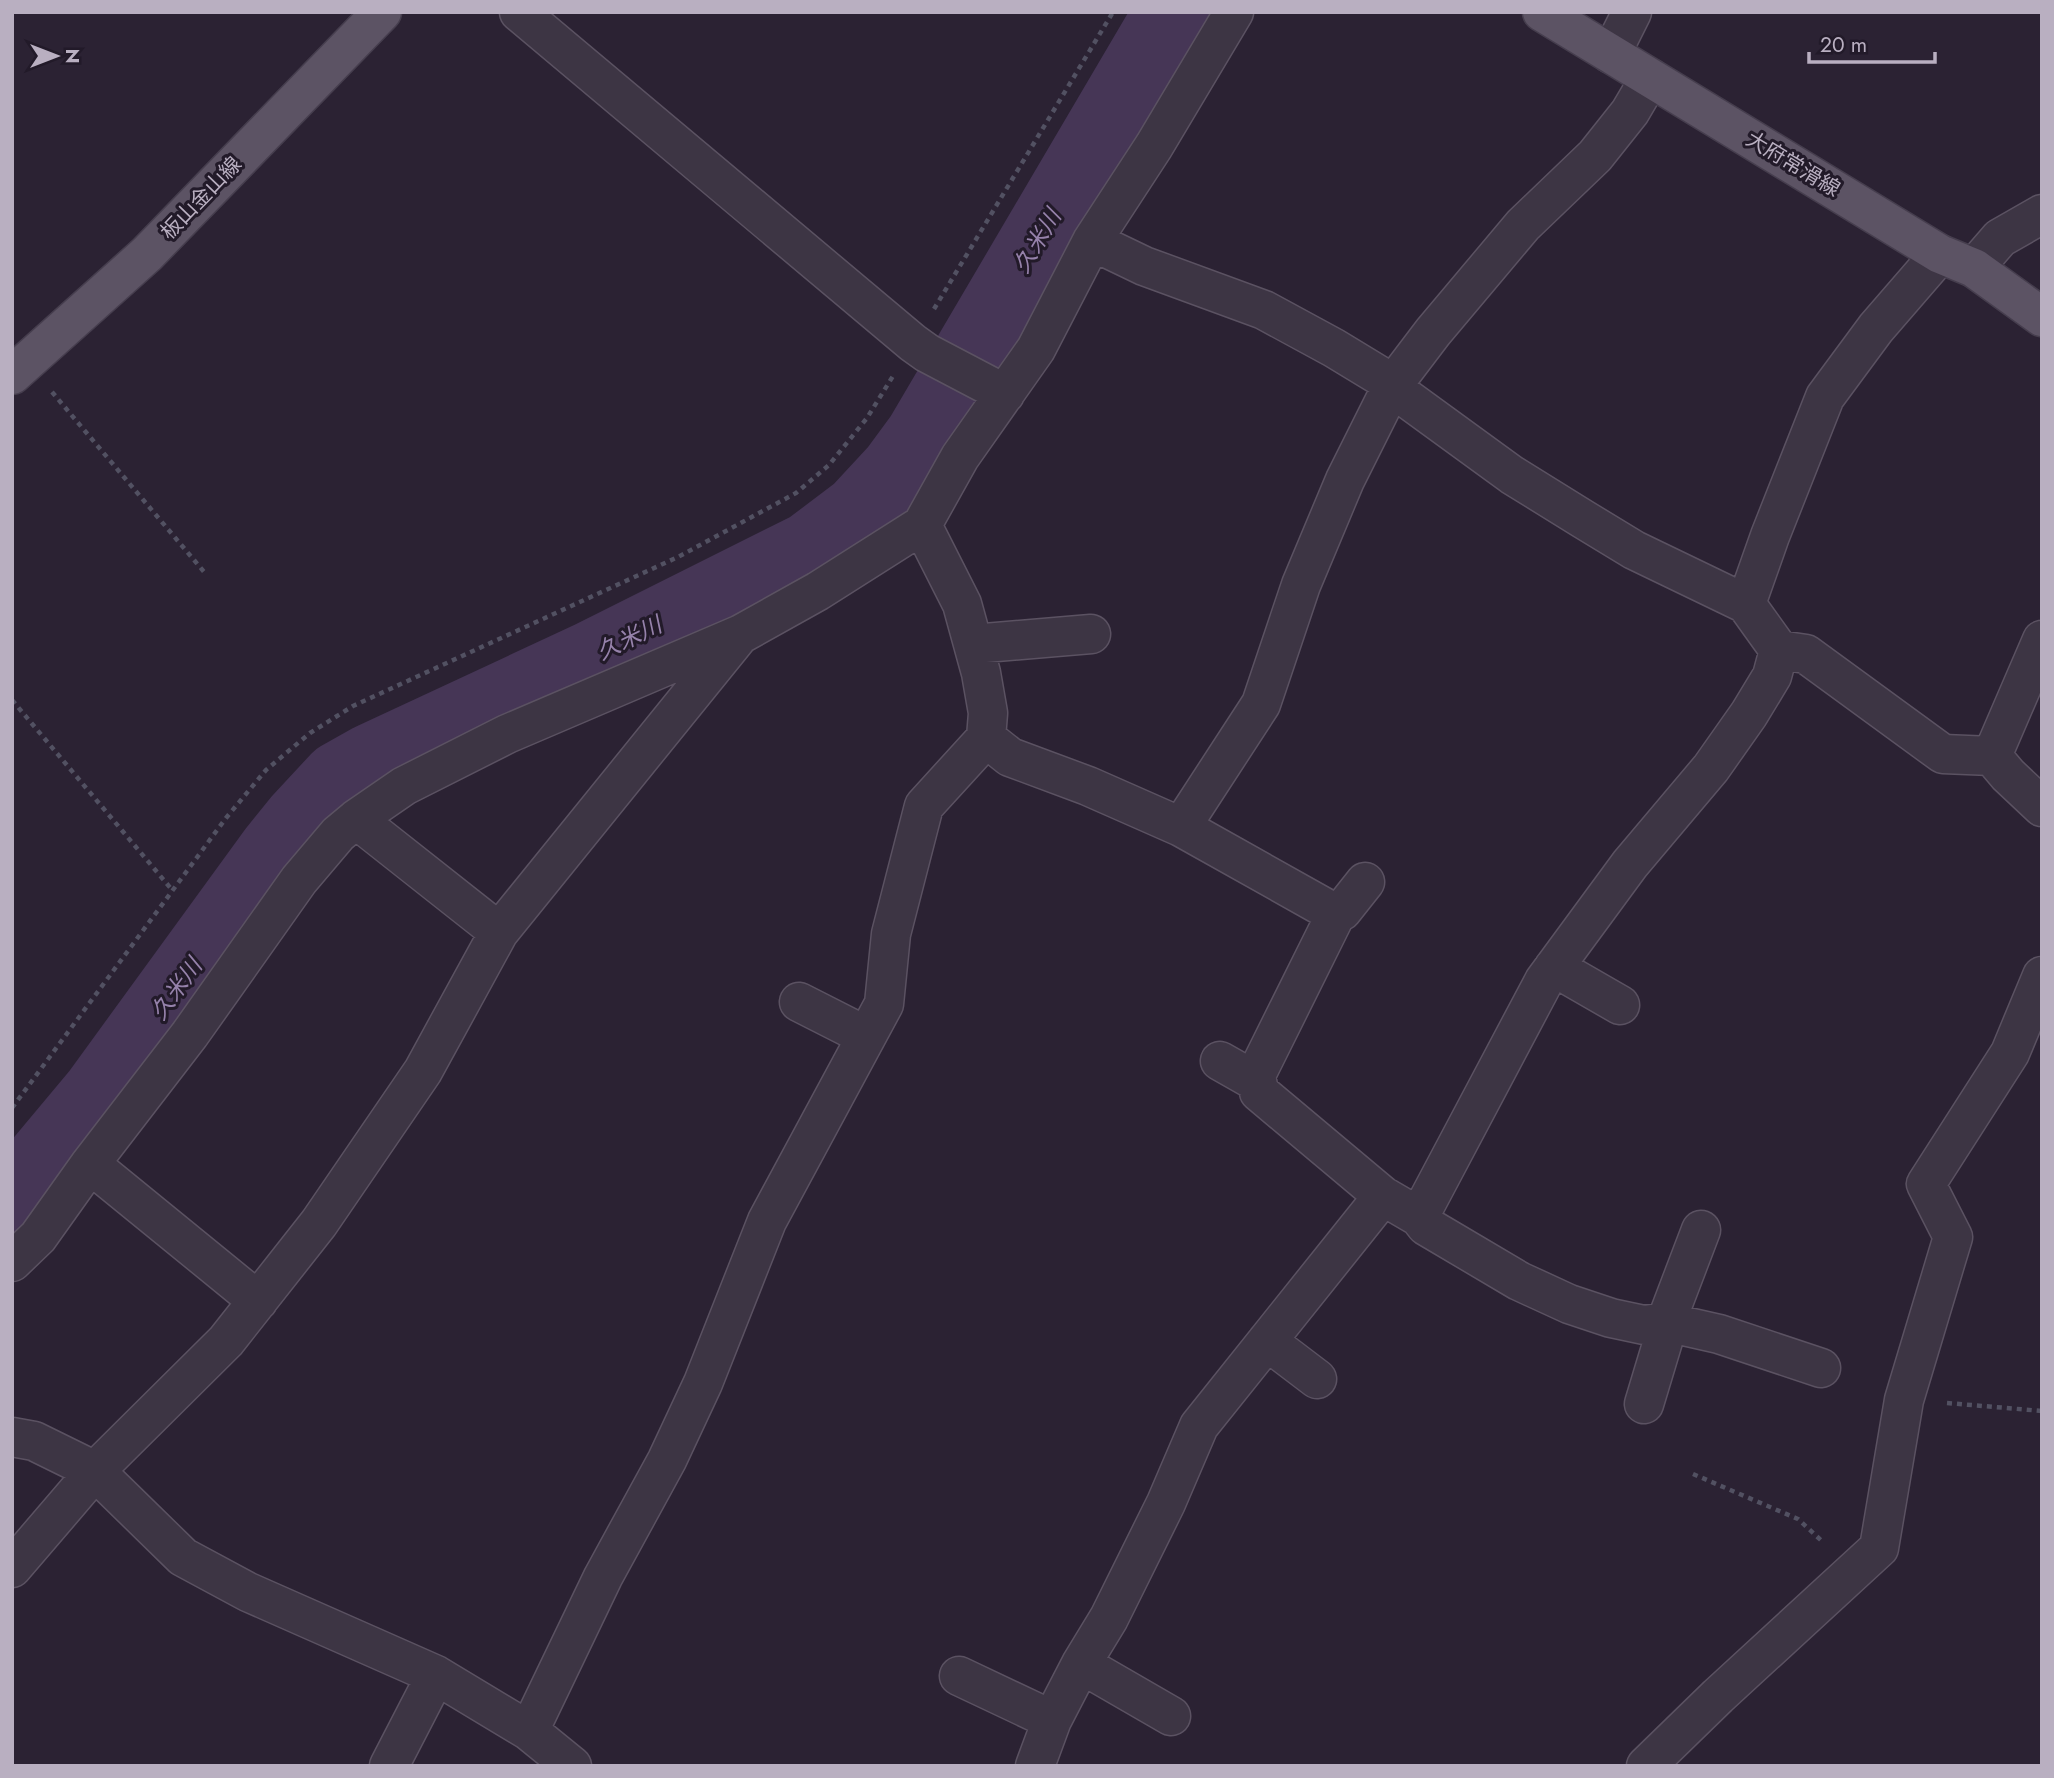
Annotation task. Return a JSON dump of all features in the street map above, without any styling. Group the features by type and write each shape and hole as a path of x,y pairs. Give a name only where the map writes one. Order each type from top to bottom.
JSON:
{"main road":[{"name":"板山金山線","path":"19,369 147,254 382,12"},
{"name":"大府常滑線","path":"1542,12 1940,254 1974,268 2042,317"}],"street":[{"path":"519,12 920,348 995,389"},
{"path":"12,1262 38,1237 90,1164 190,1034 299,880 338,834 356,819 404,786 508,734 741,634 818,591 922,525 995,389 1036,349 1092,241 1154,146 1234,12"},
{"path":"1611,54 1632,12"},
{"path":"1181,827 1261,704 1311,562 1345,480 1392,386 1433,332 1523,225 1595,156 1630,112 1650,78"},
{"path":"1974,268 2000,238 2042,214"},
{"path":"1092,241 1144,266 1264,310 1334,348 1385,379 1511,475 1634,550 1746,604 1779,650 1806,654 1943,754 1992,756 2042,807"},
{"path":"1746,604 1825,397 1877,328 1940,254"},
{"path":"528,1731 603,1577 667,1460 703,1383 767,1221 884,1004 891,934 924,806 986,738 988,713 981,673 962,604 922,525"},
{"path":"12,1568 95,1471 226,1341 319,1223 423,1071 499,932 741,634"},
{"path":"973,645 1091,634"},
{"path":"1992,756 2042,640"},
{"path":"1419,1217 1544,981 1630,864 1711,768 1772,676 1779,650"},
{"path":"986,738 1010,757 1088,786 1181,827 1336,914"},
{"path":"356,819 499,932"},
{"path":"1365,883 1342,911 1336,914 1256,1075 1259,1092 1383,1196 1419,1217 1426,1226 1519,1282 1569,1304 1611,1318 1644,1325 1665,1322 1719,1334 1821,1368"},
{"path":"1555,967 1620,1005"},
{"path":"1646,1766 1879,1548 1904,1400 1953,1237 1926,1184 2010,1053 2042,976"},
{"path":"799,1002 866,1036"},
{"path":"1220,1061 1257,1082"},
{"path":"90,1164 258,1301"},
{"path":"1035,1766 1052,1720 1080,1664 1109,1618 1166,1503 1199,1426 1383,1196"},
{"path":"1644,1404 1666,1331 1665,1322 1701,1230"},
{"path":"1267,1341 1317,1379"},
{"path":"12,1437 34,1441 95,1471 183,1557 248,1592 436,1675 528,1731 572,1766"},
{"path":"1080,1664 1171,1716"},
{"path":"389,1766 436,1675"},
{"path":"959,1676 1052,1720"}],"path":[{"path":"12,1108 226,818 266,770 310,733 353,706 678,557 796,493 829,466 920,348 988,222 1113,12"},
{"path":"19,369 205,573"},
{"path":"12,700 173,891"},
{"path":"1904,1400 2042,1410"},
{"path":"1693,1474 1798,1519 1854,1571"}],"waterway":[{"name":"久米川","path":"12,1198 99,1094 275,852 339,779 371,761 590,659 810,549 859,512 897,471 922,437 1172,12"}]}
